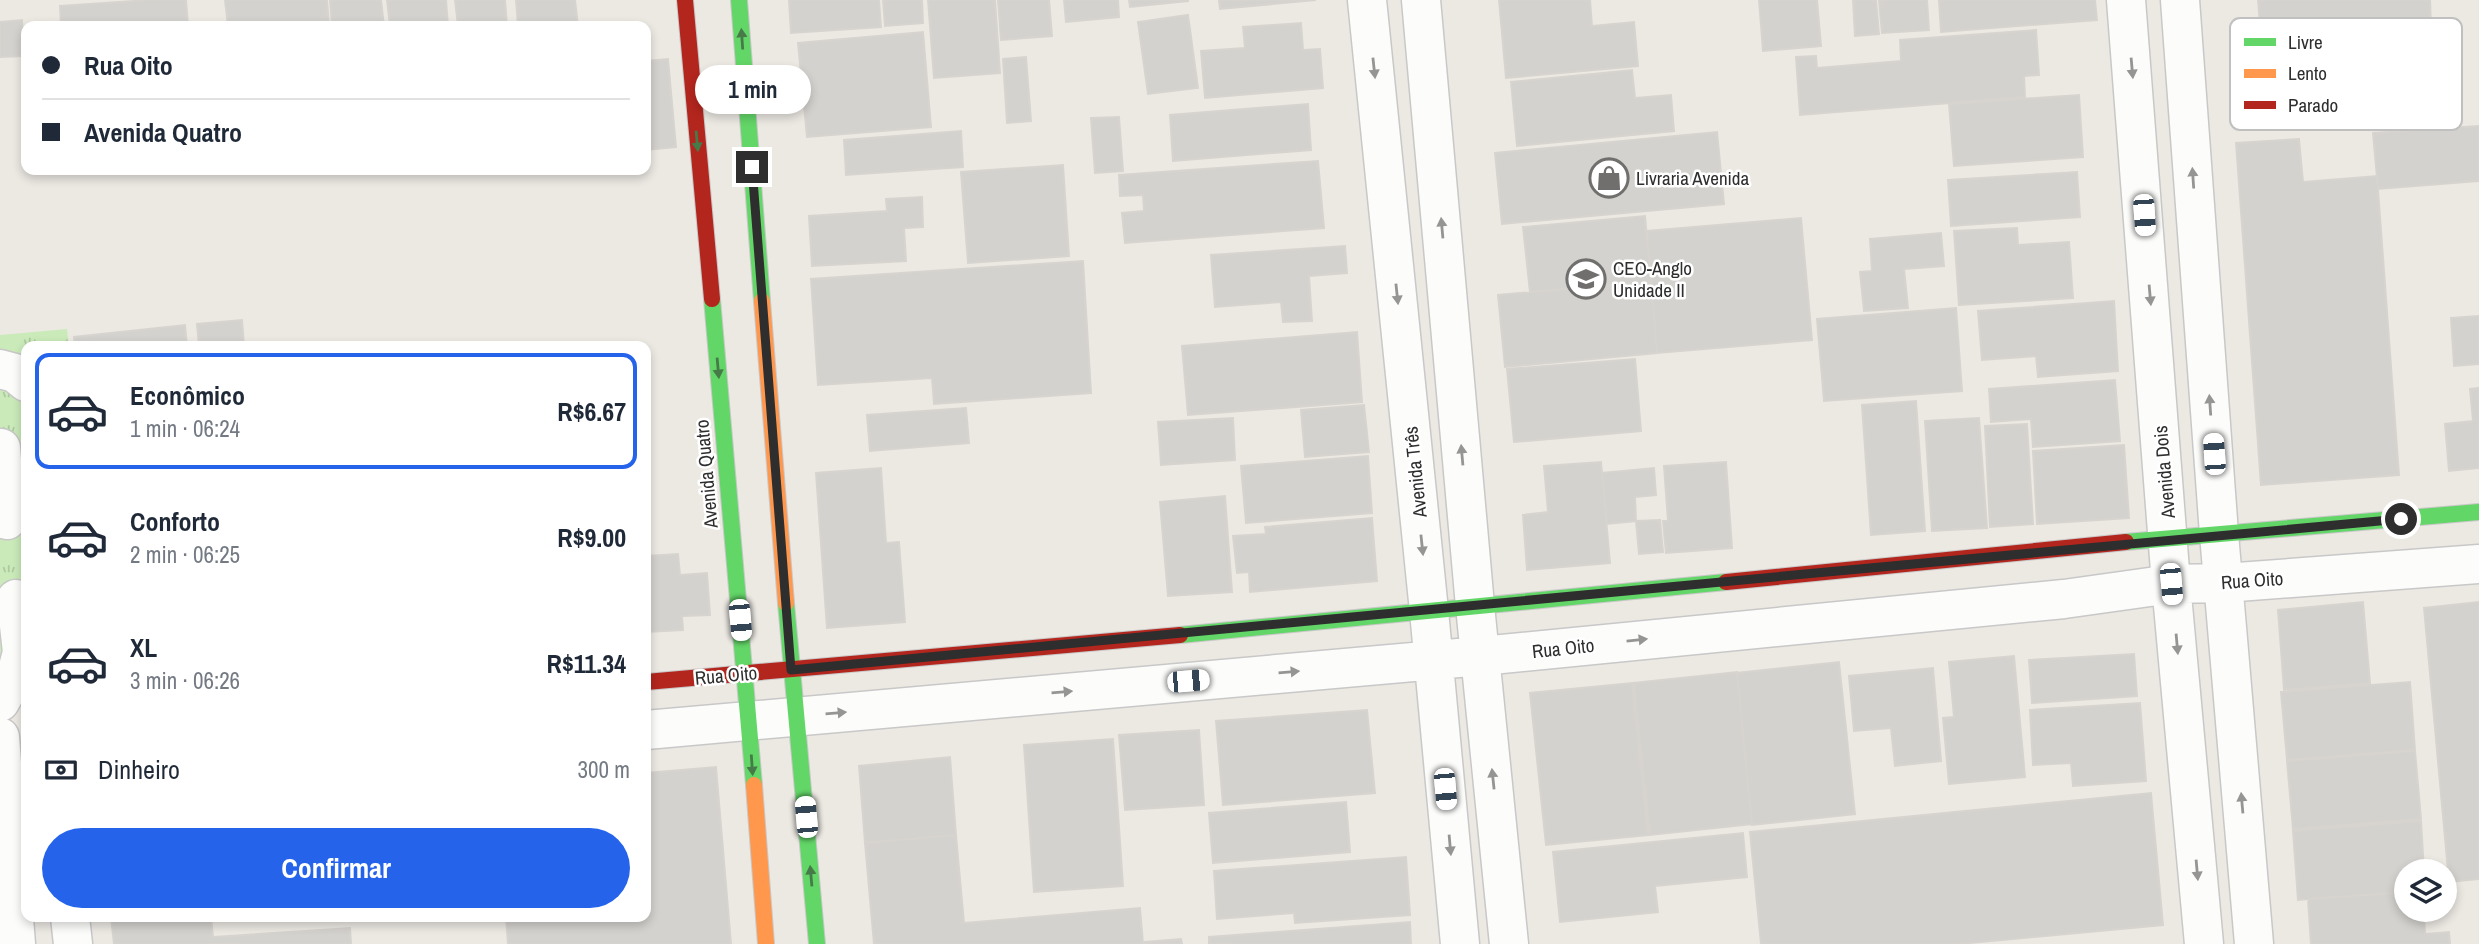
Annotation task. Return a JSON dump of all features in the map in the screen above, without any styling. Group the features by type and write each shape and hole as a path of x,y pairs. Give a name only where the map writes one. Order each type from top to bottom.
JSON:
{"street":[{"name":"Avenida Quatro","path":"685,0 745,673 766,944"},
{"path":"738,0 791,670 817,944"},
{"name":"Avenida Três","path":"1367,0 1460,944"},
{"path":"1421,0 1475,606 1509,944"},
{"name":"Avenida Dois","path":"2126,0 2171,584 2204,944"},
{"path":"2180,0 2254,944"},
{"path":"0,369 15,373 21,378"},
{"path":"11,522 0,448 14,445 21,439"},
{"name":"Rua Oito","path":"651,682 1429,611 2169,538 2479,512"},
{"name":"Rua Oito","path":"651,730 1481,656 2064,598 2171,584 2224,583 2479,564"},
{"path":"14,597 21,640"},
{"path":"0,702 21,664"},
{"path":"16,944 10,787 0,738 21,736"},
{"path":"71,922 73,944"}],"green space":[{"path":"67,329 68,341 21,341 21,687 0,689 0,335"}],"building":[{"path":"186,0 188,21 61,21 60,6"},
{"path":"225,0 327,0 329,21 227,21"},
{"path":"330,0 381,0 383,21 332,21"},
{"path":"387,0 446,0 448,21 389,21"},
{"path":"455,0 505,0 507,21 457,21"},
{"path":"516,0 575,0 577,21 518,21"},
{"path":"789,0 879,0 881,27 791,33"},
{"path":"883,0 922,0 923,23 885,26"},
{"path":"928,0 995,0 1000,73 934,78"},
{"path":"998,0 1049,0 1052,36 1001,40"},
{"path":"1064,0 1118,0 1119,17 1066,22"},
{"path":"1129,0 1188,0 1188,1 1130,7"},
{"path":"1219,0 1316,0 1220,9"},
{"path":"1499,0 1590,0 1592,26 1634,22 1638,66 1506,78"},
{"path":"1759,0 1817,0 1821,46 1763,51"},
{"path":"1853,0 1876,0 1879,34 1855,36"},
{"path":"1879,0 1927,0 1929,30 1882,33"},
{"path":"1939,0 2095,0 2097,20 1941,32"},
{"path":"2258,0 2430,0 2431,18 2259,18"},
{"path":"1188,15 1198,88 1148,94 1138,22"},
{"path":"22,20 21,56 0,57 0,22"},
{"path":"1301,23 1303,50 1320,49 1323,88 1205,98 1201,51 1245,48 1243,27"},
{"path":"2036,30 2039,75 2024,76 2025,97 1800,115 1796,57 1816,56 1817,68 1901,61 1900,40"},
{"path":"923,32 931,127 807,137 798,43"},
{"path":"1026,57 1031,121 1007,123 1003,59"},
{"path":"668,59 676,147 651,150 651,61"},
{"path":"1632,70 1635,98 1671,95 1674,131 1517,146 1511,82"},
{"path":"2079,95 2083,157 1954,166 1949,104"},
{"path":"1308,104 1311,150 1173,161 1170,115"},
{"path":"1119,117 1123,171 1095,173 1091,118"},
{"path":"2479,126 2479,181 2378,189 2373,133 2462,130 2462,127"},
{"path":"961,131 963,167 846,175 844,140"},
{"name":"Livraria Avenida","path":"1717,132 1724,204 1502,224 1495,153"},
{"path":"2299,139 2303,182 2377,176 2399,475 2261,485 2236,143"},
{"path":"1318,161 1324,228 1125,243 1122,213 1144,211 1143,195 1120,196 1119,175"},
{"path":"1063,165 1069,256 968,263 961,172"},
{"path":"2077,172 2080,217 1951,226 1948,180"},
{"path":"922,197 923,227 904,228 906,261 812,266 809,216 887,211 886,199"},
{"path":"1645,216 1651,282 1530,292 1523,227"},
{"path":"1801,218 1812,340 1657,353 1647,231"},
{"path":"2017,228 2018,245 2069,242 2073,298 1959,305 1954,231"},
{"path":"1941,233 1944,266 1904,269 1908,308 1864,311 1860,272 1872,271 1870,239"},
{"path":"1345,246 1347,273 1309,276 1312,321 1283,322 1281,302 1215,307 1211,255"},
{"path":"1083,261 1091,393 934,404 932,378 818,385 811,279"},
{"path":"1651,282 1657,353 1505,367 1498,295"},
{"path":"2114,301 2118,371 2038,377 2036,356 1982,360 1978,311"},
{"path":"1956,308 1962,391 1824,401 1817,319"},
{"path":"2479,316 2479,364 2454,366 2451,318"},
{"path":"242,320 244,341 199,341 197,324"},
{"path":"185,325 187,341 74,341 74,337"},
{"path":"1357,332 1362,402 1188,415 1182,346"},
{"path":"1635,359 1641,431 1514,442 1507,369"},
{"path":"2115,380 2120,441 2033,447 2031,419 1991,422 1989,389"},
{"path":"2479,388 2479,468 2449,471 2445,424 2473,421 2470,389"},
{"path":"1916,401 1925,531 1871,535 1862,405"},
{"path":"1364,405 1369,452 1305,457 1301,410"},
{"path":"966,408 969,443 870,451 867,415"},
{"path":"1233,418 1235,460 1161,465 1158,422"},
{"path":"1979,418 1987,528 1932,531 1925,421"},
{"path":"2027,424 2033,524 1990,527 1985,426"},
{"path":"2124,445 2129,518 2037,524 2033,451"},
{"path":"1368,456 1372,513 1246,523 1241,466"},
{"path":"1601,462 1610,563 1527,570 1523,515 1548,512 1544,466"},
{"path":"1726,462 1732,548 1666,553 1663,521 1668,521 1664,466"},
{"path":"881,468 886,543 899,542 905,622 827,628 816,473"},
{"path":"1654,468 1656,495 1635,497 1636,521 1607,524 1602,473"},
{"path":"1225,496 1232,592 1168,596 1160,502"},
{"path":"1372,518 1377,581 1250,592 1249,572 1237,573 1233,536 1266,534 1265,527"},
{"path":"1660,520 1663,552 1639,554 1636,521"},
{"path":"678,554 680,575 707,573 710,615 682,616 683,630 651,632 651,556"},
{"path":"2363,602 2370,683 2284,690 2278,610"},
{"path":"2479,602 2479,879 2457,881 2457,859 2447,859 2424,608"},
{"path":"2134,654 2137,696 2032,703 2029,660"},
{"path":"2014,656 2025,777 1949,784 1943,718 1954,717 1949,662"},
{"path":"1839,662 1855,814 1752,825 1737,673"},
{"path":"1933,668 1941,761 1895,766 1891,728 1854,731 1849,676"},
{"path":"1737,672 1752,824 1650,835 1634,683"},
{"path":"2410,682 2415,750 2287,760 2281,692"},
{"path":"1632,683 1648,835 1546,845 1530,693"},
{"path":"2140,703 2146,781 2073,786 2071,763 2033,765 2030,710"},
{"path":"1367,710 1375,793 1223,805 1216,721"},
{"path":"1199,730 1204,805 1125,810 1119,735"},
{"path":"1113,739 1123,886 1034,892 1024,745"},
{"path":"2415,751 2421,819 2293,829 2287,761"},
{"path":"950,757 956,835 865,843 859,766"},
{"path":"716,767 731,944 508,944 506,922 651,922 651,773"},
{"path":"2151,793 2163,925 1959,944 1761,944 1750,832"},
{"path":"1346,802 1350,852 1213,863 1209,813"},
{"path":"2421,821 2423,859 2394,859 2394,893 2298,900 2293,831"},
{"path":"1743,833 1747,877 1655,886 1658,912 1560,922 1553,852"},
{"path":"956,835 964,923 1140,908 1143,944 874,944 865,843"},
{"path":"1406,857 1410,915 1295,923 1294,913 1217,919 1214,871"},
{"path":"2394,893 2394,922 2424,922 2425,934 2449,932 2450,944 2311,944 2308,899"},
{"path":"112,922 212,922 213,937 350,928 351,944 114,944"},
{"path":"1410,922 1411,944 1209,944 1209,937"},
{"path":"1181,939 1182,944 1145,944 1145,942"}],"traffic: fast":[{"path":"739,0 762,301"},
{"path":"712,299 754,785"},
{"path":"2126,542 2479,512"},
{"path":"1180,635 1726,582"},
{"path":"786,603 817,944"}],"traffic: slow":[{"path":"762,301 786,603"},
{"path":"754,785 766,944"}],"traffic: jam":[{"path":"685,0 712,299"},
{"path":"1726,582 2126,542"},
{"path":"651,682 1180,635"}],"place":[{"name":"Livraria Avenida","path":"1609,178"},
{"name":"CEO-Anglo Unidade II","path":"1586,279"}],"route":[{"path":"752,167 791,670 1401,614 2169,538 2401,519"}]}
